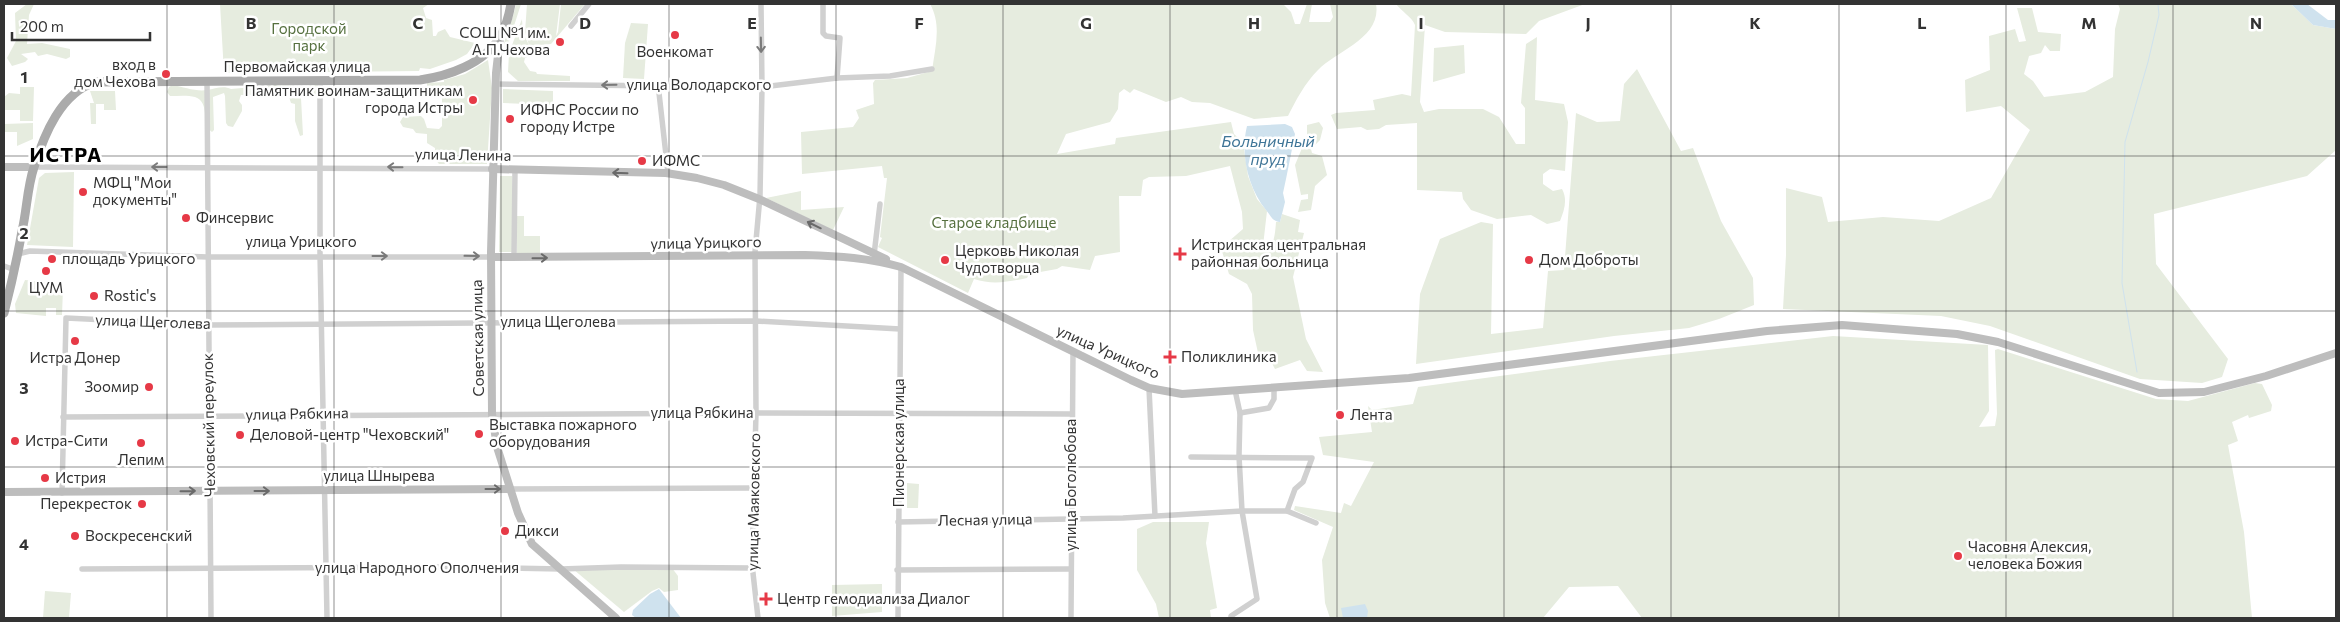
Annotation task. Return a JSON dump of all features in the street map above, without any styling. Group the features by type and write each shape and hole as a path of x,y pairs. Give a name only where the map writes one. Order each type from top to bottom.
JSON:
{"main road":[{"name":"Советская улица","path":"500,38 507,22 511,4"},
{"name":"Первомайская улица","path":"34,167 49,131 65,102 82,87 96,82 420,80 442,77 460,69 489,51 500,38"},
{"path":"4,313 15,270 34,167"}],"street":[{"path":"571,26 589,4"},
{"name":"улица Маяковского","path":"758,618 752,568 756,413 755,256 759,199 762,87 761,4"},
{"path":"822,4 823,33 826,36 840,38 837,78"},
{"name":"Советская улица","path":"500,38 495,84 491,257 492,414 498,447 526,534 541,553 616,618"},
{"name":"Советская улица","path":"489,51 496,73"},
{"name":"улица Володарского","path":"495,84 658,84 762,87 837,78 890,76 932,69"},
{"path":"320,80 320,256 327,618"},
{"name":"Чеховский переулок","path":"206,81 207,325 212,618"},
{"path":"658,84 668,173"},
{"name":"улица Ленина","path":"4,167 320,167 668,173 724,185 759,199 861,248 874,257 901,267"},
{"path":"514,258 515,170"},
{"path":"874,257 880,204"},
{"path":"854,257 865,254 861,248"},
{"name":"улица Урицкого","path":"18,254 30,251 69,254 208,257 874,257"},
{"path":"4,266 15,270"},
{"name":"улица Урицкого","path":"901,267 1073,353 1149,388 1182,394 1306,387 1409,378 1763,332 1842,325 1957,334 1998,342 2159,393 2204,392 2266,376 2336,353"},
{"name":"Пионерская улица","path":"898,618 898,415 901,267"},
{"name":"улица Щеголева","path":"63,417 66,318 207,325 756,321 900,329"},
{"name":"улица Боголюбова","path":"1071,618 1073,353"},
{"path":"1149,388 1155,516"},
{"path":"1240,413 1269,408 1274,399 1274,388"},
{"path":"1231,618 1231,616 1257,599 1242,511 1239,456 1240,413 1235,390"},
{"name":"улица Рябкина","path":"63,417 324,414 1072,414"},
{"path":"62,493 63,417"},
{"path":"1191,457 1312,458 1303,482 1295,489 1287,511 1316,523"},
{"name":"улица Шнырева","path":"4,492 754,488"},
{"name":"Лесная улица","path":"898,522 1287,511"},
{"name":"улица Народного Ополчения","path":"82,569 326,568 561,570 595,567 752,568"},
{"path":"897,570 1070,569"}],"green space":[{"path":"27,4 34,4 29,15 27,44 42,43 70,49 70,57 66,59 47,54 38,56 35,52 21,54 28,59 25,62 12,66 7,58 16,41 15,13"},
{"name":"Городской парк","path":"220,4 429,4 423,8 426,18 432,20 433,36 436,36 438,32 445,29 450,37 475,43 467,54 456,60 430,69 420,68 419,71 224,73"},
{"path":"516,4 521,4 505,54 503,54 503,47"},
{"path":"527,4 560,4 556,36 561,4 585,4 551,44 539,45 539,47 533,48 533,54 525,58 524,62 530,71 537,74 570,76 570,81 518,81 508,72 509,53 522,19 523,33 529,45 525,32"},
{"name":"Старое кладбище","path":"930,4 1283,4 1291,12 1295,24 1300,24 1307,4 1312,4 1309,22 1330,22 1333,17 1330,4 1376,4 1376,16 1372,26 1365,35 1326,63 1313,75 1288,116 1254,119 1210,103 1192,102 1181,97 1166,102 1134,89 1130,93 1124,89 1119,93 1118,109 1110,122 1066,134 1057,154 1115,144 1116,138 1231,122 1234,134 1243,142 1248,176 1257,199 1267,211 1263,246 1266,251 1273,242 1276,222 1280,222 1282,214 1300,220 1298,232 1304,233 1293,277 1306,339 1323,372 1307,371 1300,360 1275,369 1269,358 1260,362 1253,330 1252,294 1247,284 1229,274 1221,248 1243,229 1242,212 1230,166 1186,176 1149,177 1143,180 1141,196 1119,196 1120,252 1095,256 1090,270 1062,266 1057,269 1029,274 1027,278 1013,281 994,282 974,279 968,293 878,247 882,238 880,237 887,178 884,178 882,166 802,174 801,132 853,127 859,118 856,110 874,104 873,83 875,80 907,78 932,71 937,28 934,12"},
{"path":"1396,4 1585,4 1539,21 1526,34 1445,32 1425,25 1420,102 1424,112 1439,109 1483,109 1499,117 1516,144 1525,144 1525,108 1521,103 1526,44 1537,37 1535,100 1564,104 1568,122 1565,171 1550,169 1543,174 1543,184 1553,191 1562,189 1564,193 1565,205 1560,221 1547,224 1531,215 1497,219 1471,210 1463,199 1462,192 1417,190 1417,123 1386,125 1379,129 1367,130 1361,127 1337,129 1331,115 1375,110 1373,100 1402,94 1411,96 1415,25"},
{"path":"2118,4 2291,4 2313,25 2336,29 2336,150 2307,176 2154,214 2156,264 2228,359 2222,377 2202,383 2140,379 1990,326 1941,316 1783,309 1786,255 1786,188 1822,197 1828,222 1883,217 1939,221 1991,198 2030,130 2001,106 1966,112 1965,80 1990,70 1989,36 2015,29 2019,42 2026,41 2017,8 2032,8 2038,32 2061,34 2060,51 2050,51 2045,45 2041,53 2029,56 2024,74 2033,81 2044,97 2085,92 2113,77 2115,29 2120,9"},
{"path":"631,23 648,24 644,79 623,78 625,43"},
{"path":"1464,45 1465,73 1433,82 1434,48"},
{"path":"488,60 492,88 487,164 439,164 435,159 435,148 427,143 427,134 416,133 413,129 403,127 400,122 403,117 421,116 427,128 439,129 442,126 442,97 440,93 427,93 427,83 444,82 444,80 465,74"},
{"path":"1637,69 1681,151 1693,148 1721,221 1753,278 1754,305 1719,319 1689,328 1614,336 1416,364 1420,294 1440,239 1481,222 1493,224 1491,334 1543,328 1548,271 1564,270 1576,113 1597,122 1620,121 1624,84"},
{"path":"287,84 296,87 318,85 318,95 302,94 303,135 300,136 295,121 295,104 291,103 288,94 241,95 239,101 242,105 242,111 233,127 228,126 226,123 224,93 213,97 214,130 212,132 208,128 203,104 200,100 192,96 170,96 167,92 169,87 173,85 203,90 222,87 231,89"},
{"path":"20,87 34,87 33,121 20,121 20,110 4,110 4,97 9,93 20,94"},
{"path":"503,89 553,91 553,105 503,103"},
{"path":"90,91 115,91 116,110 104,110 104,104 96,104 96,124 91,124 90,103 94,103"},
{"path":"1319,122 1323,128 1320,140 1311,149 1312,153 1322,156 1327,175 1315,186 1311,210 1298,212 1301,200 1308,199 1308,194 1301,195 1295,165 1307,136 1307,125"},
{"path":"33,123 33,139 17,146 17,132 4,132 4,124"},
{"path":"74,172 73,247 27,245 39,178 45,173"},
{"path":"500,176 512,176 512,252 499,252"},
{"path":"801,191 801,210 844,207 833,230 766,198"},
{"path":"517,216 524,216 524,236 540,236 540,253 517,253"},
{"path":"25,280 61,284 63,288 62,315 56,315 56,308 46,308 46,316 16,313 15,304"},
{"path":"1833,336 1988,345 1989,411 1979,427 1995,426 1997,414 1995,350 1998,349 2156,399 2188,401 2255,383 2262,384 2272,405 2271,411 2249,418 2248,415 2232,422 2238,441 2228,445 2244,532 2252,618 1642,618 1618,586 1569,587 1543,618 1330,618 1325,603 1322,560 1333,527 1294,510 1295,506 1341,513 1344,503 1351,506 1374,462 1323,455 1319,437 1372,432 1368,406 1372,410 1413,404 1418,387 1610,361"},
{"path":"907,483 919,484 918,508 907,508"},
{"path":"1153,522 1209,522 1206,543 1217,608 1210,610 1211,618 1159,618 1156,604 1137,570 1137,529"},
{"path":"672,568 678,576 678,590 664,592 659,588 624,612 573,569"},
{"path":"882,584 882,612 832,616 832,585"},
{"path":"45,591 71,593 69,618 43,618"}],"water":[{"path":"2291,4 2307,4 2328,20 2336,20 2336,29 2313,25"},
{"name":"Больничный пруд","path":"1285,124 1292,127 1295,134 1283,193 1285,202 1280,222 1272,218 1254,192 1247,170 1244,148 1247,126"},
{"path":"659,589 681,618 636,618 632,615 633,610 650,594"},
{"path":"1365,604 1368,611 1367,618 1343,618 1341,608"}],"waterway":[{"path":"2137,372 2122,283 2125,142 2148,62 2159,15 2158,4"}],"place":[{"name":"Военкомат","path":"675,35"},
{"name":"СОШ №1 им. А.П.Чехова","path":"560,42"},
{"name":"вход в дом Чехова","path":"166,74"},
{"name":"Памятник воинам-защитникам города Истры","path":"473,100"},
{"name":"ИФНС России по городу Истре","path":"510,119"},
{"name":"ИФМС","path":"642,161"},
{"name":"МФЦ \"Мои документы\"","path":"83,192"},
{"name":"Финсервис","path":"186,218"},
{"name":"Истринская центральная районная больница","path":"1180,254"},
{"name":"площадь Урицкого","path":"52,259"},
{"name":"Церковь Николая Чудотворца","path":"945,260"},
{"name":"Дом Доброты","path":"1529,260"},
{"name":"ЦУМ","path":"46,271"},
{"name":"Rostic's","path":"94,296"},
{"name":"Истра Донер","path":"75,341"},
{"name":"Поликлиника","path":"1170,357"},
{"name":"Зоомир","path":"149,387"},
{"name":"Лента","path":"1340,415"},
{"name":"Выставка пожарного оборудования","path":"479,434"},
{"name":"Деловой-центр \"Чеховский\"","path":"240,435"},
{"name":"Истра-Сити","path":"15,441"},
{"name":"Лепим","path":"141,443"},
{"name":"Истрия","path":"45,478"},
{"name":"Перекресток","path":"142,504"},
{"name":"Дикси","path":"505,531"},
{"name":"Воскресенский","path":"75,536"},
{"name":"Часовня Алексия, человека Божия","path":"1958,556"},
{"name":"Центр гемодиализа Диалог","path":"766,599"}],"district":[{"name":"ИСТРА","path":"66,155"}]}
